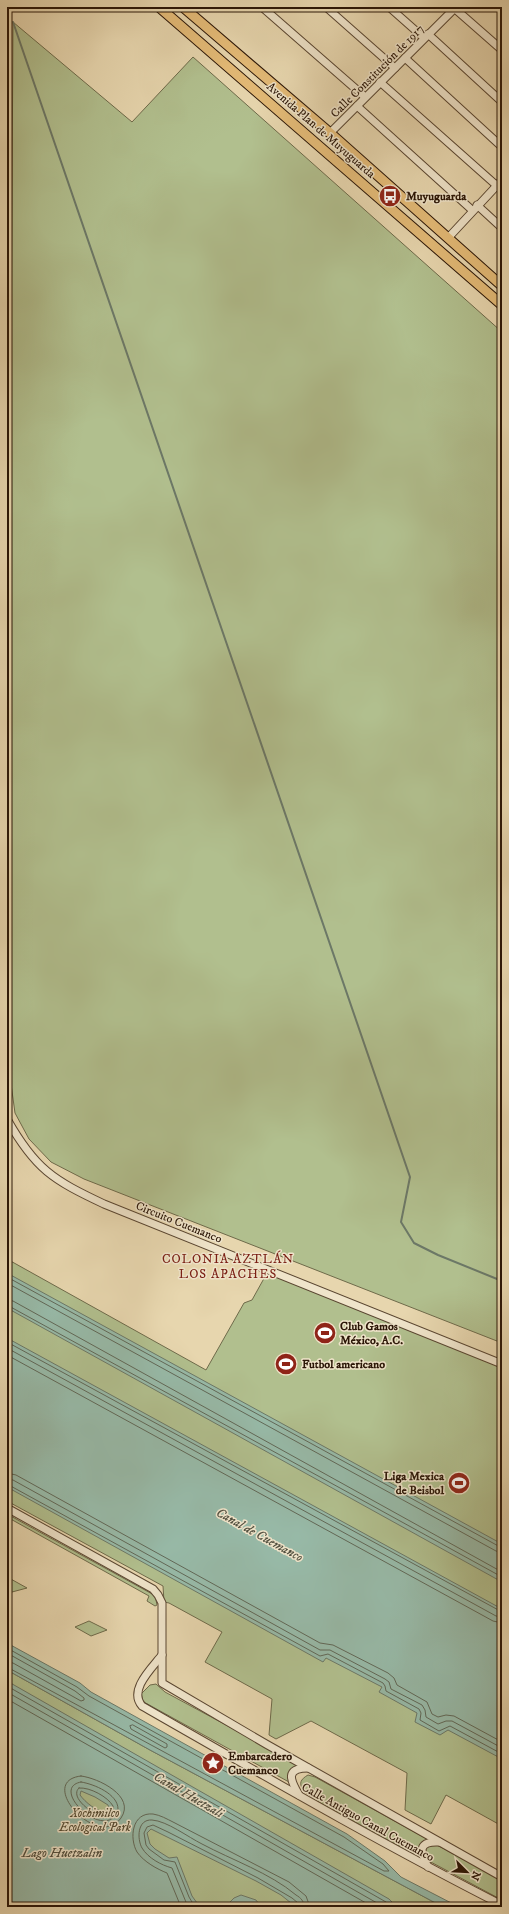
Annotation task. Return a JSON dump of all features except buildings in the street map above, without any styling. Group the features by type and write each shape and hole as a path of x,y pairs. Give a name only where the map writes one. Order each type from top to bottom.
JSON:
{"main road":[{"name":"Avenida Plan de Muyuguarda","path":"159,7 502,305"},
{"name":"Avenida Plan de Muyuguarda","path":"183,7 330,133 502,286"}],"street":[{"path":"262,7 365,98"},
{"path":"326,7 395,68"},
{"path":"389,7 426,36 502,102"},
{"name":"Calle Constitución de 1917","path":"330,133 454,7"},
{"path":"454,7 502,50"},
{"path":"405,58 502,147"},
{"path":"380,82 500,184 475,208 448,238"},
{"path":"357,106 475,208 502,228"},
{"name":"Circuito Cuemanco","path":"7,1119 17,1137 39,1165 65,1185 104,1204 502,1364"},
{"path":"7,1508 153,1589 162,1603 162,1655"},
{"name":"Calle Antiguo Canal Cuemanco","path":"162,1655 162,1683 308,1768 502,1877"},
{"name":"Calle Antiguo Canal Cuemanco","path":"162,1655 140,1686 137,1694 137,1700 142,1706 300,1797 428,1868 502,1906"},
{"path":"300,1797 291,1783 291,1776 293,1771 299,1768 308,1768"},
{"path":"428,1868 422,1856 424,1845 429,1842 441,1842"}],"green space":[{"path":"13,22 132,122 193,57 502,332 502,1343 84,1179 51,1162 29,1139 15,1113 7,1055"},
{"path":"7,1259 206,1370 244,1303 252,1300 267,1273 502,1364 502,1826 446,1795 431,1824 405,1810 407,1773 311,1721 276,1739 269,1735 272,1699 205,1662 222,1632 169,1603 164,1602 163,1586 7,1501"},
{"path":"7,1514 154,1595 157,1605 155,1606 147,1601 149,1596 7,1517"},
{"path":"9,1578 27,1588 12,1592 7,1590 7,1579"},
{"path":"89,1621 107,1630 91,1636 75,1627"},
{"name":"Lago Huetzalin","path":"7,1670 150,1750 443,1907 7,1907"},
{"path":"156,1684 165,1692 300,1765 289,1782 142,1701 139,1696 150,1685"},
{"path":"308,1775 315,1777 429,1840 423,1842 420,1846 419,1852 421,1858 315,1800 302,1788 301,1785 303,1778"},
{"path":"430,1844 437,1845 502,1880 502,1900 427,1860 425,1855 425,1847"}],"water":[{"path":"7,1273 502,1544 502,1582 7,1308"},
{"name":"Canal de Cuemanco","path":"7,1338 502,1609 502,1759 448,1730 440,1735 415,1722 417,1713 379,1692 382,1687 326,1658 323,1662 7,1487"},
{"path":"7,1643 80,1683 91,1692 347,1834 385,1861 401,1877 459,1907 443,1907 150,1750 7,1670"},
{"name":"Lago Huetzalin","path":"7,1681 389,1899 397,1907 296,1907 281,1895 256,1881 151,1829 147,1833 150,1844 169,1858 177,1857 192,1896 200,1907 7,1907","holes":["81,1791 108,1805 109,1809 106,1812 95,1808 85,1801 80,1795"]},
{"path":"241,1895 256,1900 261,1907 225,1907 234,1898"}],"waterway":[{"path":"13,22 410,1177 401,1222 414,1243 438,1255 502,1281"}],"place":[{"name":"Muyuguarda","path":"390,196"},
{"name":"Club Gamos México, A.C.","path":"325,1333"},
{"name":"Futbol americano","path":"286,1364"},
{"name":"Liga Mexica de Beisbol","path":"459,1483"},
{"name":"Embarcadero Cuemanco","path":"213,1763"}],"district":[{"name":"COLONIA AZTLÁN LOS APACHES","path":"228,1266"}],"water label":[{"name":"Canal Huetzali","path":"189,1794"}],"park label":[{"name":"Xochimilco Ecological Park","path":"95,1820"}]}
